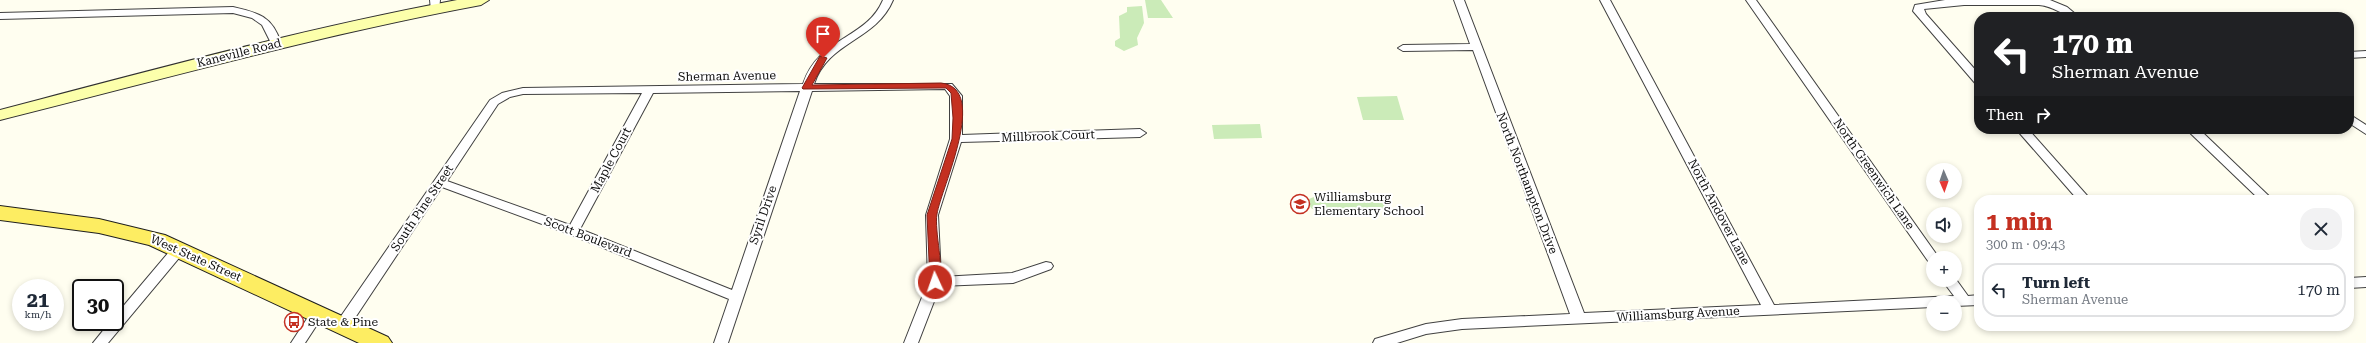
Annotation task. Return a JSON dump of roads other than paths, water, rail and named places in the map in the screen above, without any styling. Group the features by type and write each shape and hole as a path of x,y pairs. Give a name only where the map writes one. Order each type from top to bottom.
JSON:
{"main road":[{"name":"Kaneville Road","path":"0,115 276,43 435,4 481,0"},
{"name":"West State Street","path":"2,216 85,223 127,230 179,249 380,343"}],"street":[{"name":"Syril Drive","path":"721,343 806,88 823,58 839,45 874,23 884,10 888,0"},
{"name":"North Northampton Drive","path":"1459,0 1579,319"},
{"name":"North Andover Lane","path":"1606,0 1770,309"},
{"name":"North Greenwich Lane","path":"1751,0 1928,251"},
{"path":"1974,75 1928,24 1918,11 1919,7 1937,2 2041,1 2058,5 2067,12"},
{"path":"0,16 233,10 256,16 268,23 276,43"},
{"path":"1403,48 1476,47"},
{"path":"2354,54 2366,54"},
{"name":"Sherman Avenue","path":"506,95 524,91 948,86 956,96 956,139"},
{"name":"Maple Court","path":"573,231 649,90"},
{"name":"South Pine Street","path":"342,326 494,102 506,95"},
{"path":"2354,122 2366,131"},
{"name":"Millbrook Court","path":"956,139 1140,133"},
{"path":"2026,134 2081,195"},
{"path":"2197,134 2262,195"},
{"path":"911,343 935,282 932,215 956,139"},
{"name":"Scott Boulevard","path":"439,182 573,231 736,296"},
{"path":"100,343 179,249"},
{"path":"935,282 1013,278 1046,266"},
{"path":"1954,287 1964,300"},
{"name":"Williamsburg Avenue","path":"1380,343 1407,333 1456,325 1974,300"},
{"path":"298,343 317,314"}],"place":[{"name":"Williamsburg Elementary School","path":"1300,204"},
{"name":"State & Pine","path":"294,322"}]}
